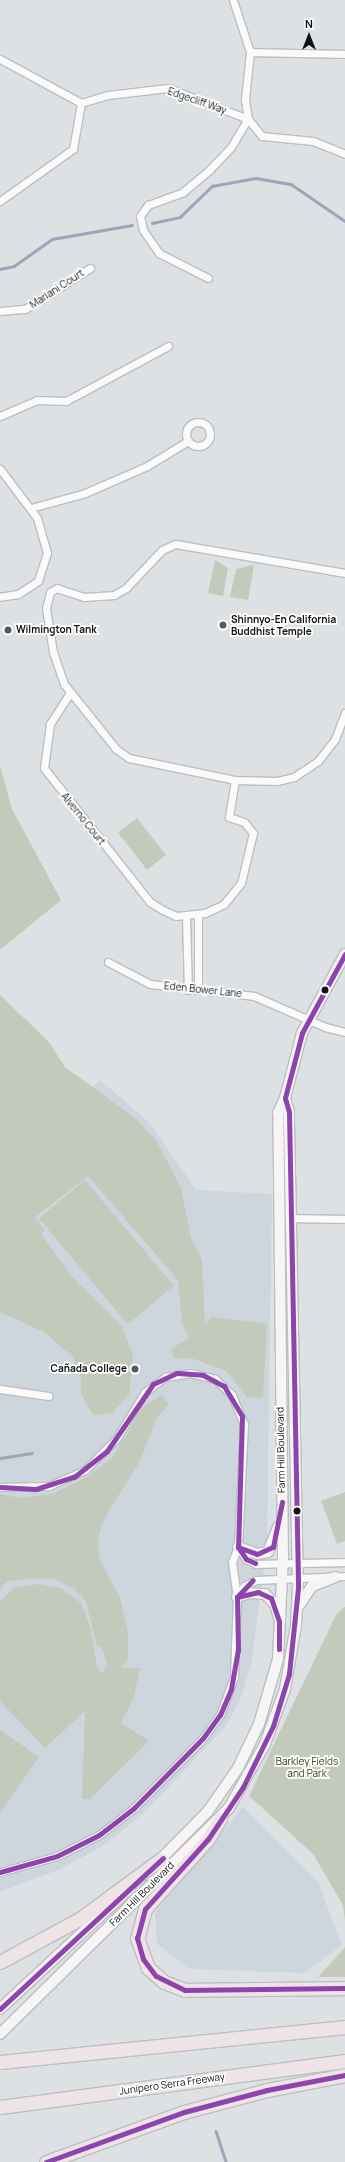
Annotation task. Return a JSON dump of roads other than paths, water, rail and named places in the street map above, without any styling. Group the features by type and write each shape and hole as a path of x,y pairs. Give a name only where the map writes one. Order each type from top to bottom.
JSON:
{"highway":[{"path":"220,1819 203,1844 145,1909 137,1938 148,1968 164,1982 185,1990 345,1988"},
{"path":"0,1962 81,1918 161,1860"},
{"path":"1,2062 345,2027"},
{"name":"Junipero Serra Freeway","path":"0,2108 345,2060"},
{"path":"46,2162 191,2110 345,2075"}],"main road":[{"name":"Farm Hill Boulevard","path":"0,2009 161,1860 208,1811 246,1753 268,1697 280,1643 283,1579 278,1113 285,1098 294,1056 308,1020 345,954"},
{"name":"Farm Hill Boulevard","path":"0,2034 220,1819 243,1787 273,1726 289,1674 297,1609 297,1564 289,1218 289,1112 285,1098"},
{"path":"238,1547 257,1554 273,1547 282,1499"},
{"path":"297,1609 312,1586 340,1576"},
{"path":"237,1597 258,1592 271,1598 278,1612 280,1643"}],"street":[{"path":"208,278 159,254 143,230 140,216 148,205 183,192 210,169 231,147 248,119 245,99 250,52 233,0"},
{"path":"250,52 345,54"},
{"path":"0,59 81,102 73,149 0,201"},
{"name":"Edgecliff Way","path":"81,102 108,95 168,88 248,119 262,136 313,141 345,154"},
{"name":"Mariani Court","path":"0,311 32,306 90,268"},
{"path":"0,416 37,400 66,401 168,346"},
{"path":"31,508 85,493 146,466 188,441"},
{"path":"0,469 31,508 45,537 45,566 38,581 18,594 0,597"},
{"path":"345,573 174,544 162,550 126,588 114,595 84,597 57,588 48,598 46,618 57,669 70,693 116,749 130,758 234,780 256,783 294,777 327,751 345,713"},
{"name":"Alverno Court","path":"70,693 50,724 44,762 47,775 150,902 176,916 198,916 224,904 245,876 253,832 244,822 229,817 234,780"},
{"path":"186,916 188,990"},
{"path":"198,916 198,990"},
{"name":"Eden Bower Lane","path":"108,962 150,984 188,990 254,996 308,1020 345,1032"},
{"path":"289,1218 345,1219"},
{"path":"0,1487 36,1489 74,1477 107,1451 153,1384 177,1373 203,1374 232,1395 242,1416 238,1547 232,1562 237,1597 234,1677 220,1715 203,1738 134,1808 99,1835 50,1859 0,1872"},
{"path":"0,1389 48,1396"},
{"path":"238,1547 246,1559 256,1564 345,1562"},
{"path":"237,1597 249,1582 340,1576"}],"waterway":[{"path":"152,223 180,217 212,186 256,178 291,184 345,221"},
{"path":"0,269 14,266 52,239 132,225"},
{"path":"0,1458 32,1453"},
{"path":"216,2131 226,2162"}],"place":[{"name":"Shinnyo-En California Buddhist Temple","path":"223,625"},
{"name":"Wilmington Tank","path":"8,630"},
{"name":"Cañada College","path":"135,1369"}],"park label":[{"name":"Barkley Fields and Park","path":"307,1766"}]}
